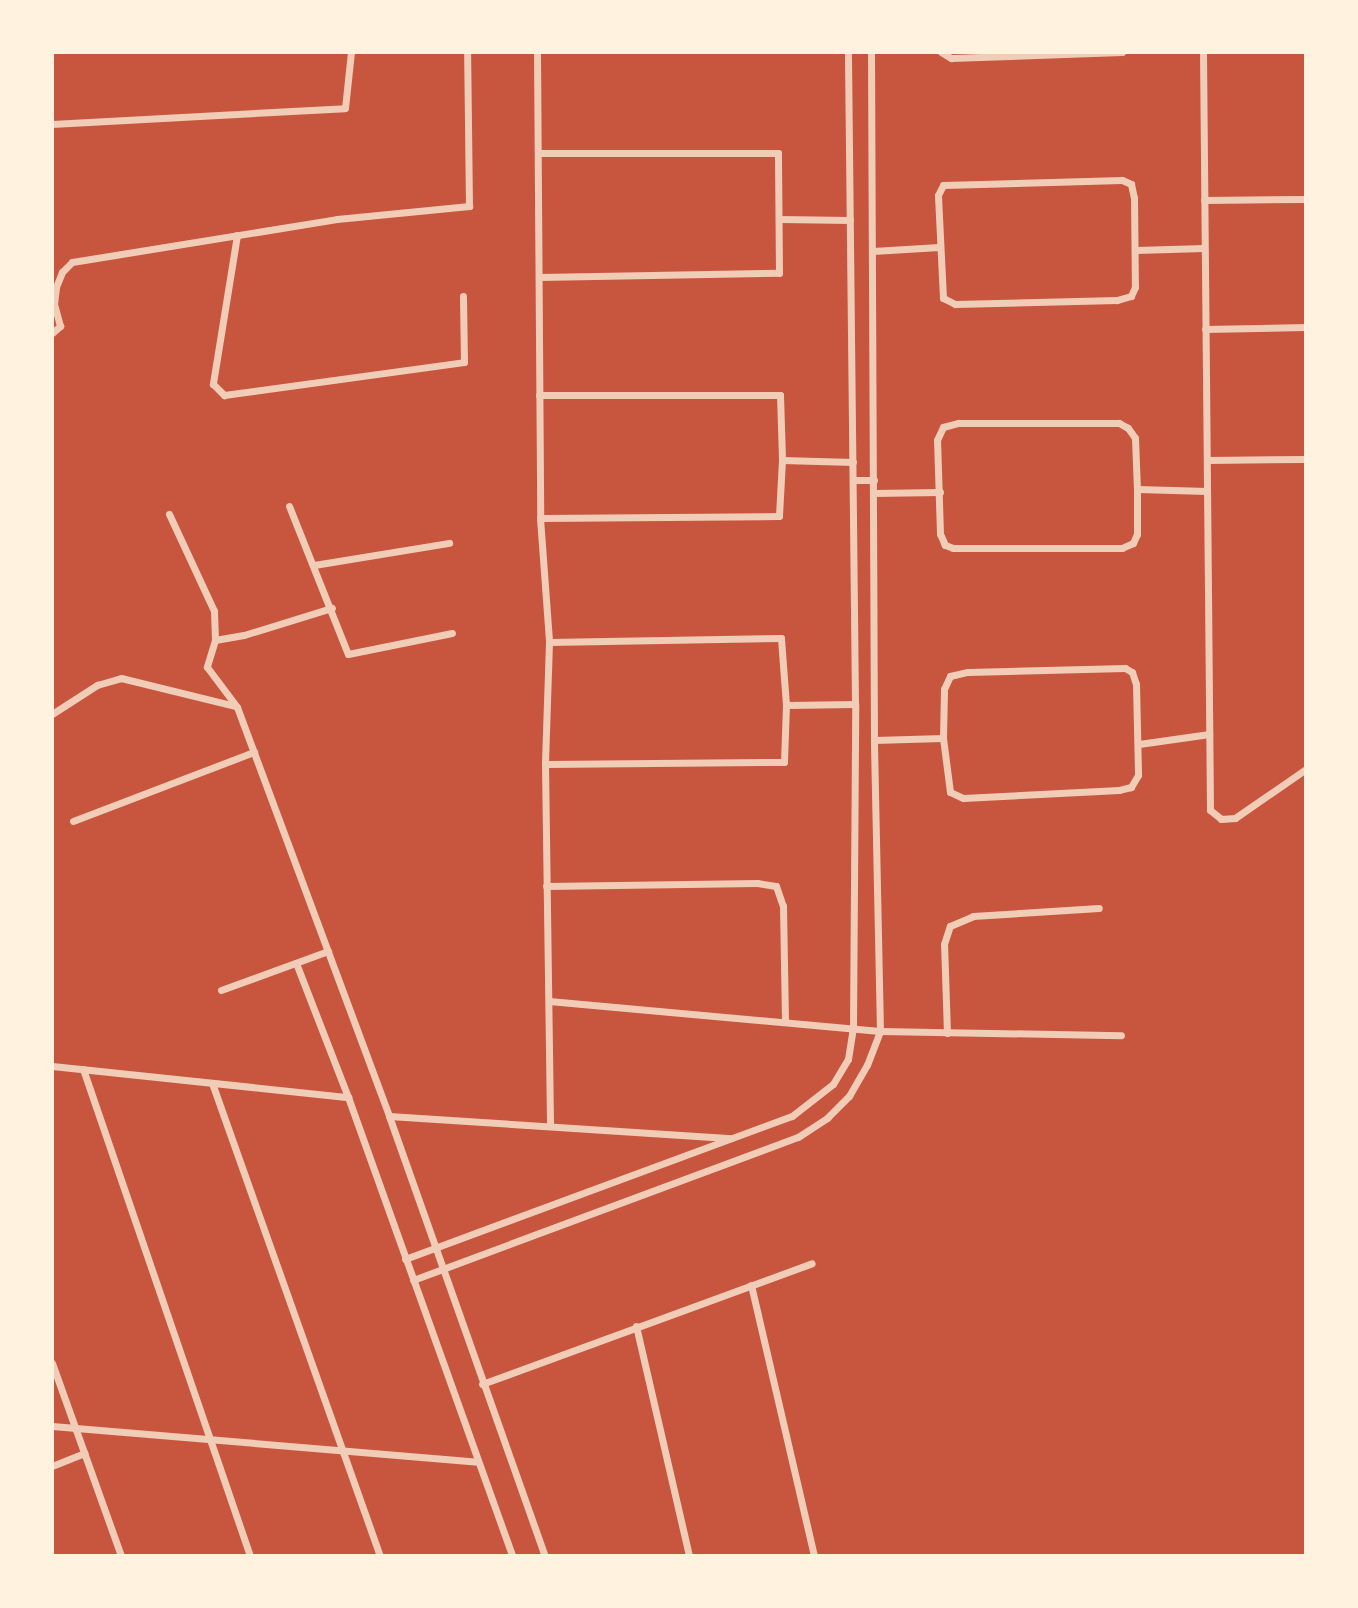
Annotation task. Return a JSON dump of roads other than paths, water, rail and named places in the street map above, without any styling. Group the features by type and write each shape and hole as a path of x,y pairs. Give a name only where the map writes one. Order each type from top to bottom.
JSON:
{"street":[{"path":"52,124 345,108 351,52"},
{"path":"52,333 60,326 54,304 56,287 62,272 72,262 337,219 469,206 467,52"},
{"path":"537,52 540,518 549,642 545,764 550,1125"},
{"path":"405,1259 792,1116 833,1084 848,1059 853,1029 855,704 848,52"},
{"path":"413,1280 798,1137 827,1118 849,1096 867,1065 880,1031 874,740 871,52"},
{"path":"941,52 951,58 1122,52"},
{"path":"1203,52 1210,810 1221,819 1235,818 1306,769"},
{"path":"539,277 779,273 778,153 540,153"},
{"path":"1122,180 1131,184 1136,250 1135,287 1131,296 1117,300 955,304 943,298 939,247 938,195 943,185 1122,180"},
{"path":"1204,200 1306,199"},
{"path":"779,219 850,220"},
{"path":"237,235 213,384 224,395 464,362 463,296"},
{"path":"873,251 939,247"},
{"path":"1136,250 1204,248"},
{"path":"1205,329 1306,327"},
{"path":"539,395 780,395 782,460 779,516 540,518"},
{"path":"958,423 1119,423 1135,438 1137,534 1133,543 1122,548 953,548 945,545 940,534 940,492 937,440 943,427 958,423"},
{"path":"1207,460 1306,459"},
{"path":"782,460 853,462"},
{"path":"853,480 874,480"},
{"path":"1137,489 1207,491"},
{"path":"874,493 940,492"},
{"path":"289,506 348,654 452,633"},
{"path":"169,514 214,611 215,640 207,667 237,707 389,1116 545,1556"},
{"path":"314,565 449,543"},
{"path":"215,640 244,635 332,608"},
{"path":"545,764 784,762 786,705 781,638 549,642"},
{"path":"1125,668 1132,672 1136,684 1138,775 1131,787 963,798 950,792 943,738 944,689 950,676 968,672 1125,668"},
{"path":"52,714 97,685 121,678 237,707"},
{"path":"786,705 855,704"},
{"path":"1139,744 1209,734"},
{"path":"874,740 943,738"},
{"path":"73,821 254,752"},
{"path":"546,886 757,883 776,886 783,906 785,1020"},
{"path":"947,1033 944,944 950,926 973,916 1099,908"},
{"path":"221,990 328,951"},
{"path":"296,963 348,1097 512,1556"},
{"path":"549,1001 880,1031 1121,1035"},
{"path":"52,1066 348,1097"},
{"path":"83,1069 250,1556"},
{"path":"212,1083 380,1556"},
{"path":"389,1116 733,1138"},
{"path":"482,1384 812,1263"},
{"path":"751,1285 814,1556"},
{"path":"636,1326 689,1556"},
{"path":"52,1363 121,1556"},
{"path":"52,1426 477,1462"},
{"path":"52,1466 84,1453"}]}
